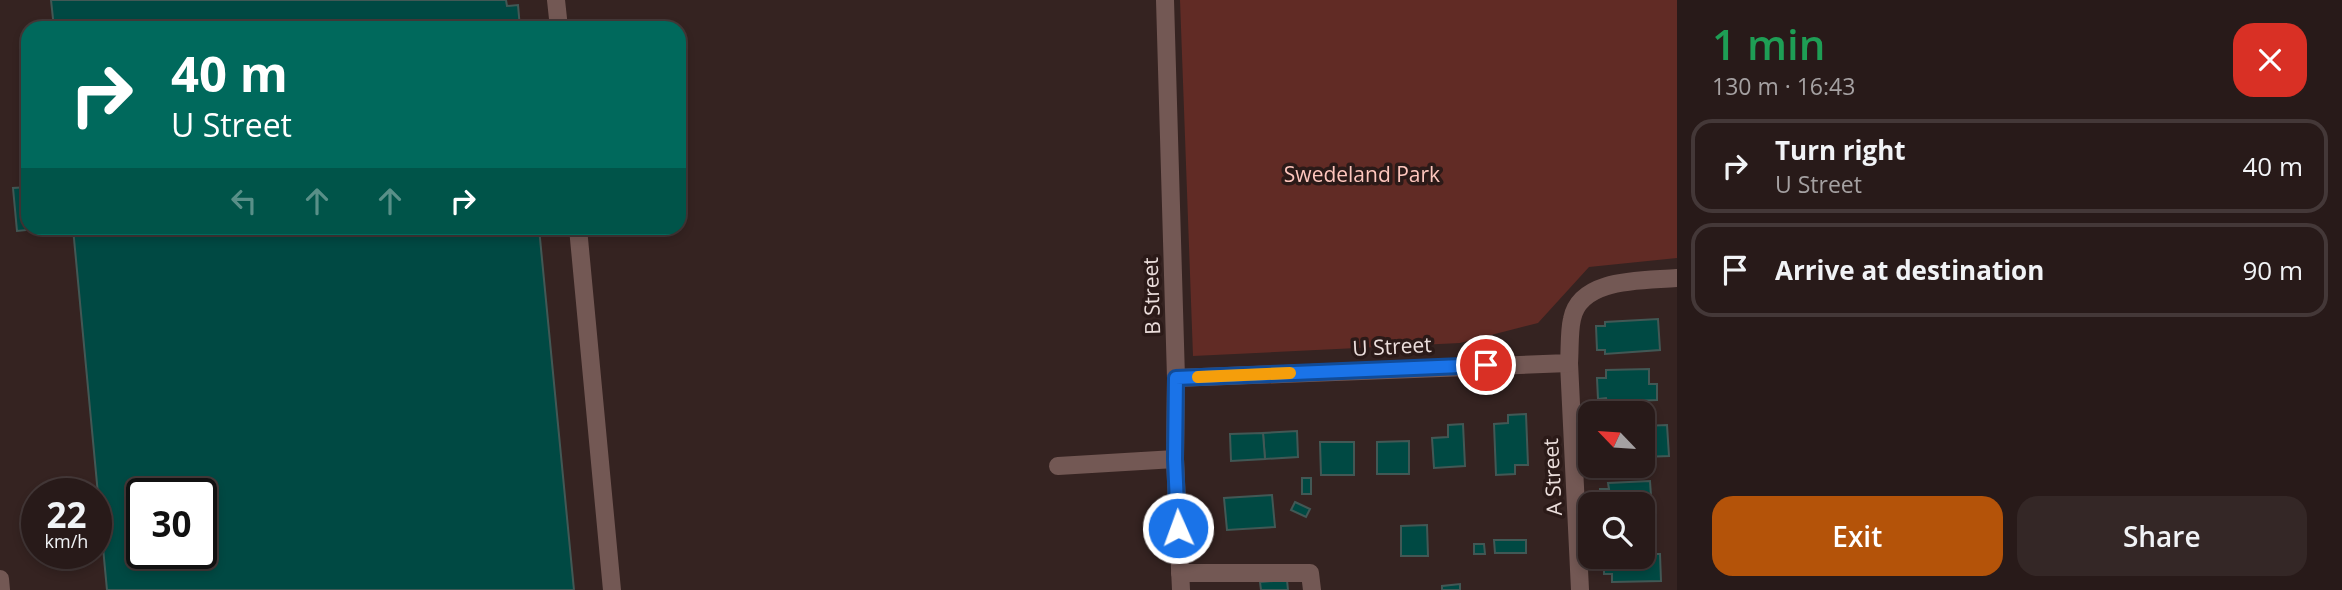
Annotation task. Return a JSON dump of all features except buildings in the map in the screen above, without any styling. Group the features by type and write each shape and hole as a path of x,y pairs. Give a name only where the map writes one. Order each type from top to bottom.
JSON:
{"street":[{"path":"556,0 558,21"},
{"name":"B Street","path":"1165,0 1176,378 1175,459 1181,582"},
{"path":"579,235 612,590"},
{"path":"1569,363 1572,316 1584,298 1599,286 1677,278"},
{"name":"U Street","path":"1176,378 1569,363"},
{"name":"A Street","path":"1569,363 1580,590"},
{"path":"1058,466 1175,459"},
{"path":"1181,582 1310,573 1312,590"},
{"path":"0,579 1,590"}],"green space":[{"name":"Swedeland Park","path":"1180,0 1677,0 1677,258 1589,267 1538,323 1460,343 1193,356"}],"slow traffic":[{"path":"1198,377 1290,373"}],"route":[{"path":"1178,528 1176,378 1486,365"}]}
